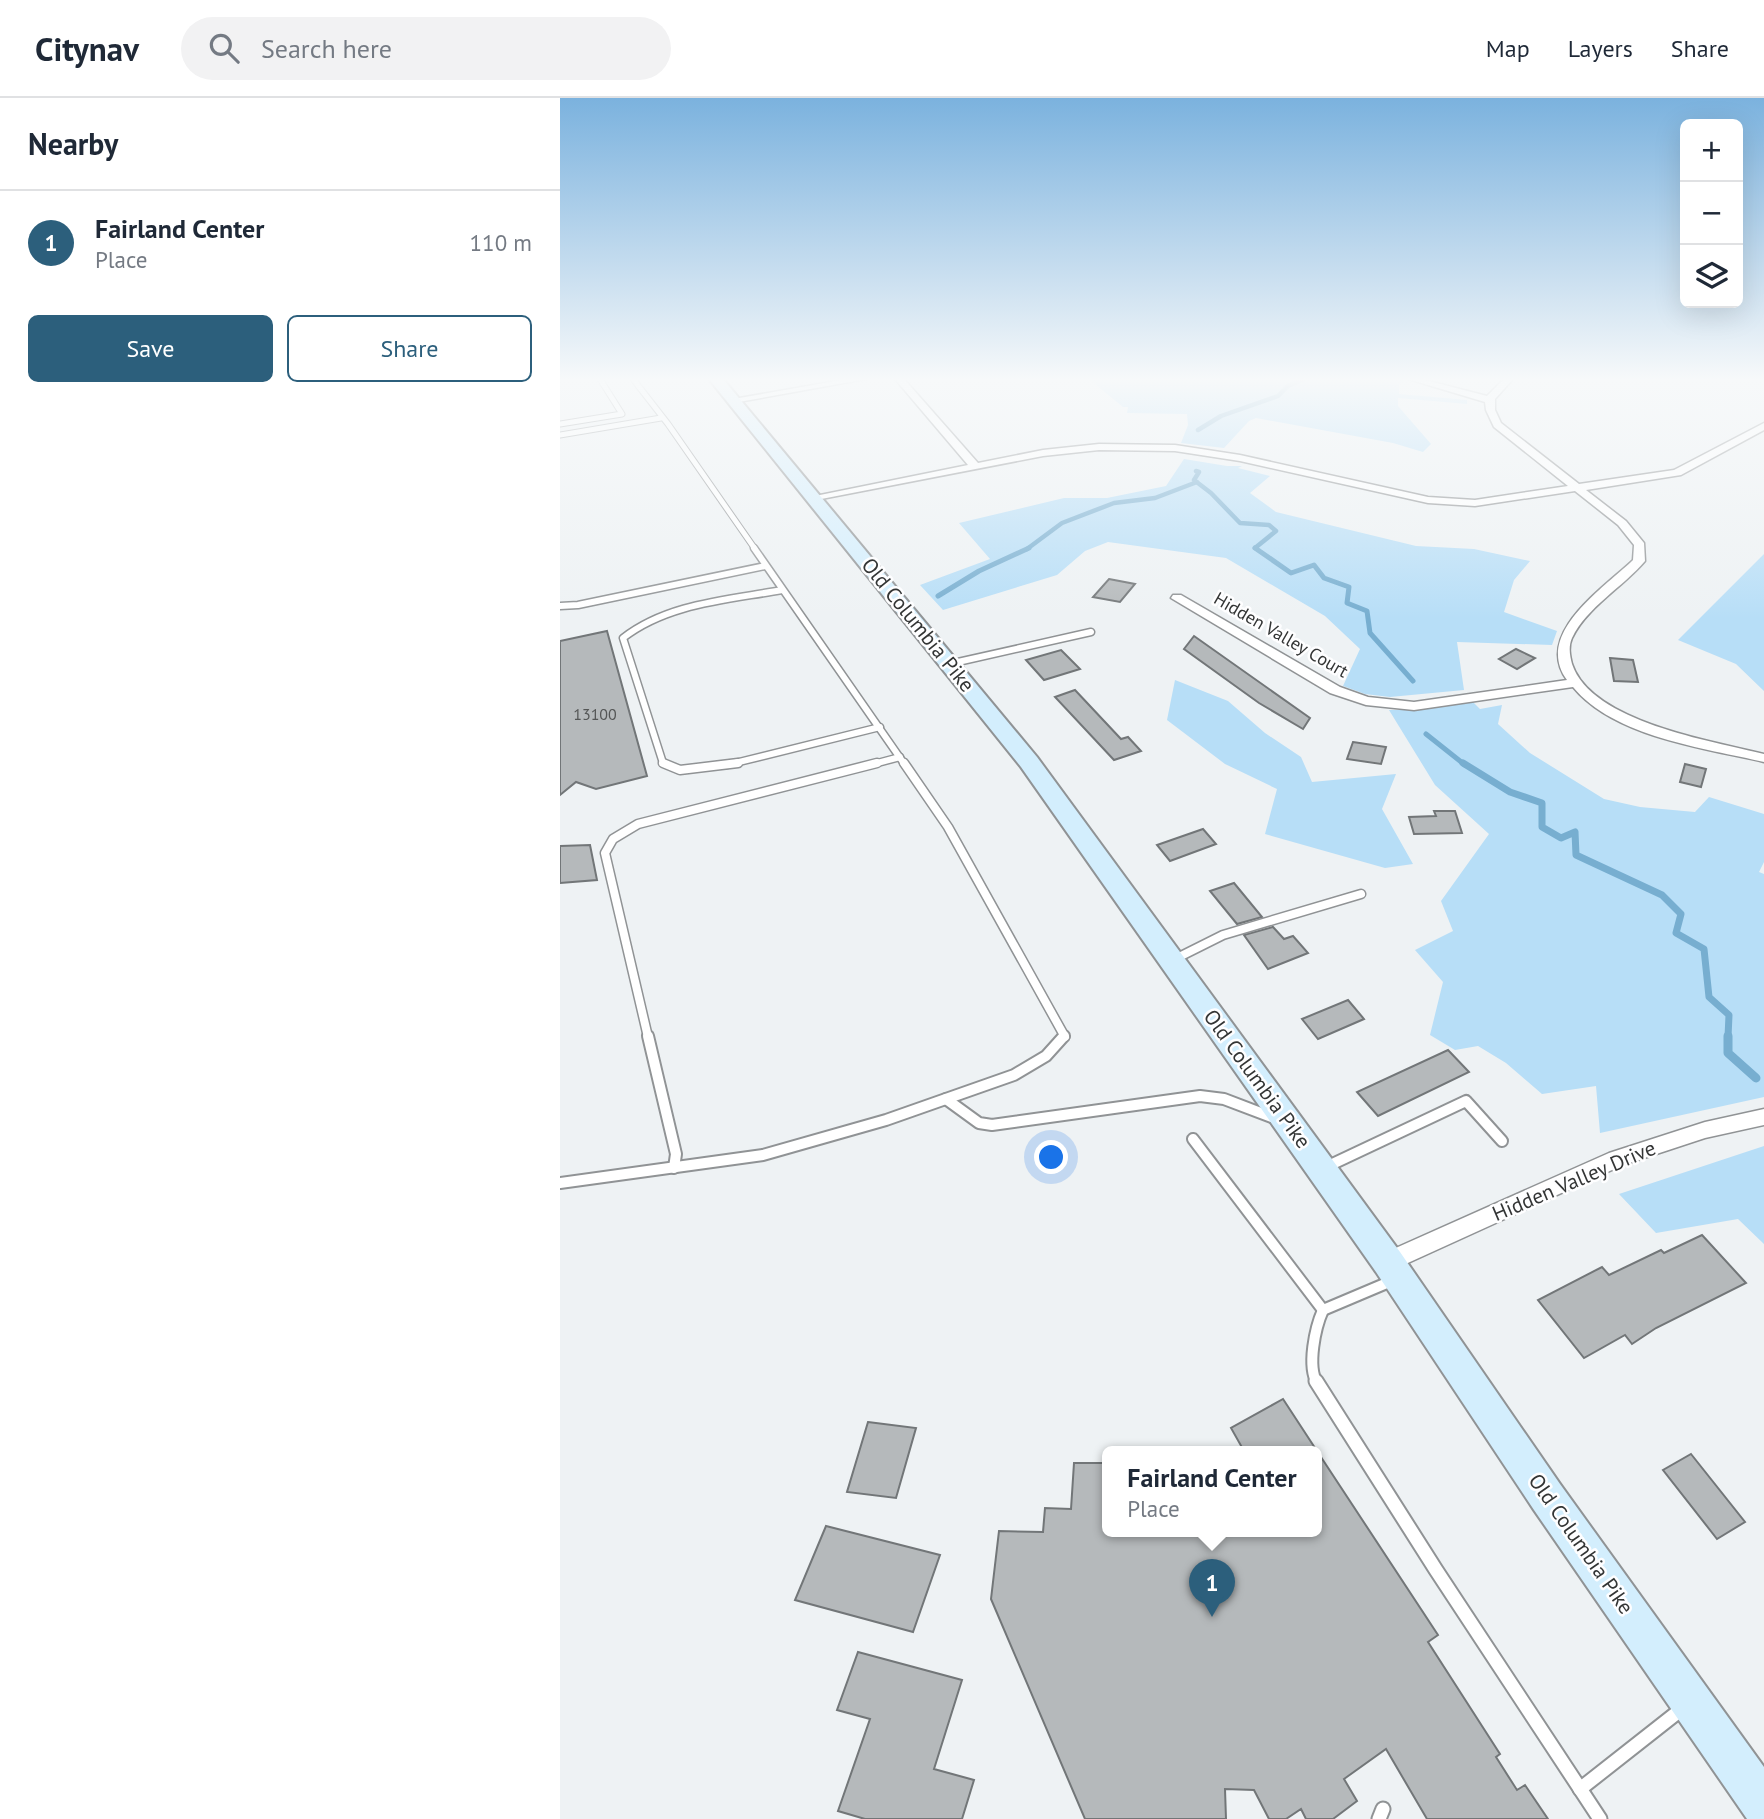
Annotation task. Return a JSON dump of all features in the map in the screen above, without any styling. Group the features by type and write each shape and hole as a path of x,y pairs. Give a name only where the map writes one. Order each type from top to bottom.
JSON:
{"main road":[{"name":"Old Columbia Pike","path":"783,459 1028,762 1394,1270 1547,1497 1764,1805"}],"street":[{"path":"969,459 975,466"},
{"path":"816,499 1010,459"},
{"path":"1246,459 1429,500 1475,503 1579,490 1687,470 1706,459"},
{"path":"1540,459 1622,523 1640,545 1639,561 1576,624 1564,641 1564,663 1575,683 1615,714 1653,730 1764,758"},
{"name":"Hidden Valley Court","path":"1177,598 1335,690 1366,701 1414,706 1575,683"},
{"name":"Hidden Valley Drive","path":"1394,1270 1616,1159 1705,1130 1764,1116"}],"lane":[{"path":"560,1183 763,1155 887,1120 1014,1075 1046,1056 1065,1037 948,827 692,459"},
{"path":"560,606 578,606 765,566"},
{"path":"782,590 657,616 636,626 623,639 663,763 681,771 734,764 880,727"},
{"path":"949,664 1091,632"},
{"path":"674,1168 676,1154 605,853 613,839 638,824 900,757"},
{"path":"1172,961 1223,935 1361,894"},
{"path":"946,1099 979,1123 992,1125 1200,1096 1224,1099 1289,1124"},
{"path":"1322,1169 1466,1101 1502,1141"},
{"path":"1193,1139 1324,1310"},
{"path":"1394,1270 1324,1310 1318,1322 1312,1374 1436,1570 1600,1819"},
{"path":"1580,1789 1691,1702"}],"shaded area":[{"path":"1184,459 1242,466 1238,468 1270,476 1250,493 1276,512 1416,546 1474,549 1530,561 1514,580 1504,612 1557,631 1552,645 1457,642 1464,690 1390,697 1365,694 1343,686 1360,649 1325,616 1226,558 1108,542 1085,551 1057,575 943,610 920,585 990,559 959,523 1064,498 1107,498 1166,486"},
{"path":"1764,554 1764,691 1736,664 1678,640"},
{"path":"1175,680 1228,701 1265,733 1301,757 1312,782 1396,774 1382,809 1413,864 1385,868 1265,834 1277,789 1225,764 1167,720"},
{"path":"1473,702 1480,709 1502,705 1498,724 1530,753 1604,799 1640,807 1695,812 1709,797 1764,814 1764,862 1759,872 1764,874 1764,1097 1600,1133 1596,1086 1542,1094 1506,1063 1478,1046 1455,1050 1430,1035 1443,982 1415,950 1453,931 1441,901 1489,834 1435,785 1389,710 1412,710"},
{"path":"1764,1146 1764,1244 1738,1219 1656,1233 1619,1194"}],"building":[{"path":"1109,579 1135,584 1120,602 1093,597"},
{"path":"607,631 647,776 596,789 576,782 560,795 560,641"},
{"path":"1194,636 1310,718 1303,729 1259,703 1184,649"},
{"path":"1516,649 1535,658 1517,669 1499,659"},
{"path":"1061,650 1080,669 1044,680 1026,660"},
{"path":"1610,658 1633,660 1638,682 1614,681"},
{"path":"1075,690 1121,739 1128,737 1141,751 1114,760 1055,697"},
{"path":"1353,742 1386,747 1381,764 1347,759"},
{"path":"1685,764 1706,769 1701,787 1680,782"},
{"path":"1434,811 1455,811 1462,833 1414,834 1409,817 1436,816"},
{"path":"1203,829 1216,844 1170,861 1157,845"},
{"path":"590,845 597,880 560,883 560,846"},
{"path":"1234,883 1262,917 1237,924 1210,891"},
{"path":"1273,927 1284,939 1293,936 1308,953 1268,969 1244,935"},
{"path":"1348,1000 1364,1019 1318,1039 1302,1019"},
{"path":"1448,1050 1469,1072 1378,1116 1357,1092"},
{"path":"1702,1235 1746,1283 1656,1328 1632,1344 1625,1335 1584,1358 1538,1300 1602,1267 1609,1275 1661,1250 1664,1253"},
{"path":"1283,1399 1314,1446 1241,1446 1231,1428"},
{"path":"868,1422 916,1428 896,1498 847,1492"},
{"path":"1691,1454 1745,1522 1717,1539 1663,1470"},
{"path":"1322,1459 1438,1635 1428,1642 1500,1754 1496,1757 1517,1790 1525,1785 1548,1819 1427,1819 1386,1749 1344,1779 1357,1801 1333,1819 1306,1819 1301,1809 1286,1819 1269,1819 1254,1790 1225,1789 1226,1819 1085,1819 991,1599 999,1531 1043,1532 1045,1508 1071,1509 1074,1463 1102,1463 1102,1537 1322,1537"},
{"path":"826,1526 940,1555 913,1632 795,1600"},
{"path":"858,1652 962,1680 934,1769 974,1780 962,1819 865,1819 838,1811 870,1719 837,1710"}],"waterway":[{"path":"1196,471 1199,472 1194,480 1197,482"},
{"path":"1027,549 1062,523 1114,503 1155,498 1197,482"},
{"path":"1197,482 1240,523 1269,525 1276,531 1255,548"},
{"path":"1255,548 1291,573 1314,565 1324,578 1349,587 1347,603 1367,611 1370,633 1413,681"},
{"path":"938,596 979,571 1027,549"},
{"path":"1426,734 1465,765"},
{"path":"1463,763 1510,792 1542,803 1542,827 1561,838 1575,832 1576,855 1662,895 1681,914 1676,933 1704,949 1709,997 1729,1015 1728,1037"},
{"path":"1728,1037 1728,1053 1756,1078"}],"place":[{"name":"Fairland Center","path":"1212,1617"}]}
